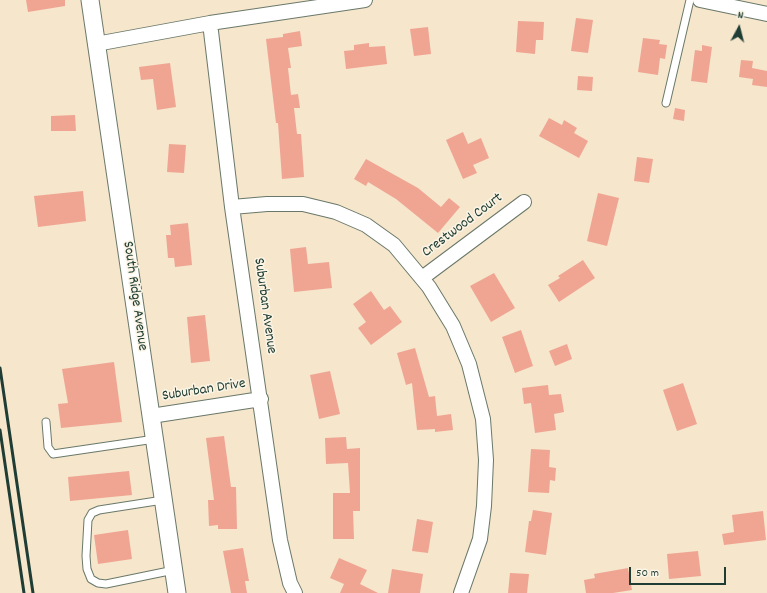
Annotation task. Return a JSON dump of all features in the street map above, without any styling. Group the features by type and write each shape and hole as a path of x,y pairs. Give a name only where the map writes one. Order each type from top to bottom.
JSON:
{"street":[{"name":"South Ridge Avenue","path":"90,0 177,593"},
{"path":"96,44 318,3 365,0"},
{"path":"700,0 767,14"},
{"name":"Suburban Avenue","path":"210,23 232,207 261,399 280,540 290,583 295,593"},
{"name":"Crestwood Court","path":"422,278 524,202"},
{"path":"232,207 267,204 303,204 336,212 366,225 394,245 422,278 453,326 469,364 483,419 486,460 484,506 480,539 468,577 461,593"},
{"name":"Suburban Drive","path":"151,416 261,399"}],"lane":[{"path":"666,103 690,0"},
{"path":"46,422 48,447 53,454 155,439"},
{"path":"164,500 99,510 92,513 88,520 86,556 87,569 91,579 98,583 106,584 174,570"}],"building":[{"path":"26,0 65,0 65,6 28,12"},
{"path":"576,18 593,20 588,53 571,51"},
{"path":"518,21 544,22 543,40 536,40 535,54 516,52"},
{"path":"428,27 431,54 414,56 410,29"},
{"path":"300,31 302,46 288,48 291,68 288,68 291,95 298,94 300,108 294,108 297,134 301,134 304,177 282,179 278,123 276,123 266,39 283,37 283,34"},
{"path":"643,38 660,40 659,44 667,45 665,59 660,58 658,75 638,72"},
{"path":"369,43 369,47 385,46 387,64 346,69 344,51 354,50 354,45"},
{"path":"702,45 712,47 707,83 691,81 695,50 702,51"},
{"path":"741,60 753,61 752,68 767,71 767,87 752,85 753,79 739,77"},
{"path":"170,63 176,107 157,110 153,79 141,80 139,67"},
{"path":"578,76 593,77 592,91 577,90"},
{"path":"675,108 685,110 684,121 673,119"},
{"path":"75,115 76,131 51,131 51,116"},
{"path":"549,118 562,125 564,120 577,128 574,133 588,141 579,158 539,136"},
{"path":"463,132 468,144 481,138 489,158 473,165 477,173 463,179 446,140"},
{"path":"169,144 186,145 184,173 167,172"},
{"path":"637,157 653,159 649,183 634,181"},
{"path":"366,159 418,188 441,207 449,198 460,207 438,233 396,199 368,182 366,186 354,179"},
{"path":"83,191 86,221 38,227 34,196"},
{"path":"598,193 619,198 607,246 587,241"},
{"path":"188,223 192,265 175,267 174,258 168,258 166,235 171,235 170,225"},
{"path":"306,247 308,264 329,262 332,288 294,292 290,249"},
{"path":"583,260 595,278 559,302 548,285 560,278 558,276"},
{"path":"494,273 515,308 491,322 470,286"},
{"path":"371,291 384,310 390,306 402,322 371,345 358,328 366,322 353,304"},
{"path":"205,315 210,361 191,363 187,317"},
{"path":"521,330 533,366 515,373 502,337"},
{"path":"567,344 572,359 555,366 549,351"},
{"path":"415,348 429,397 435,396 437,416 451,414 453,430 435,432 435,429 417,430 412,383 406,385 397,353"},
{"path":"114,362 122,422 61,428 58,404 68,403 62,369"},
{"path":"330,371 340,414 319,419 310,375"},
{"path":"683,383 697,424 677,431 663,390"},
{"path":"548,385 549,395 561,394 564,412 554,414 556,430 535,433 531,403 524,404 522,388"},
{"path":"224,436 231,487 236,487 237,529 218,529 218,525 209,526 208,500 214,500 206,438"},
{"path":"346,437 347,449 360,448 360,511 353,511 354,539 333,539 333,493 350,493 348,463 326,464 325,438"},
{"path":"531,449 550,450 549,467 556,468 555,481 550,480 549,493 528,492"},
{"path":"129,471 132,495 70,501 68,477"},
{"path":"533,510 552,513 546,555 525,552 529,521 531,521"},
{"path":"763,511 766,540 724,545 722,534 734,532 732,515"},
{"path":"417,519 433,522 428,553 412,551"},
{"path":"128,530 132,559 98,564 94,535"},
{"path":"243,548 249,581 245,581 247,593 231,593 223,551"},
{"path":"698,551 701,576 669,579 667,554"},
{"path":"339,558 367,570 360,584 378,593 340,593 344,584 330,578"},
{"path":"628,568 632,590 613,593 586,593 584,580 595,578 594,574"},
{"path":"392,569 423,574 420,593 388,593"},
{"path":"510,573 529,574 527,593 508,593"}],"railway":[{"path":"0,368 33,593"},
{"path":"0,430 24,593"}]}
